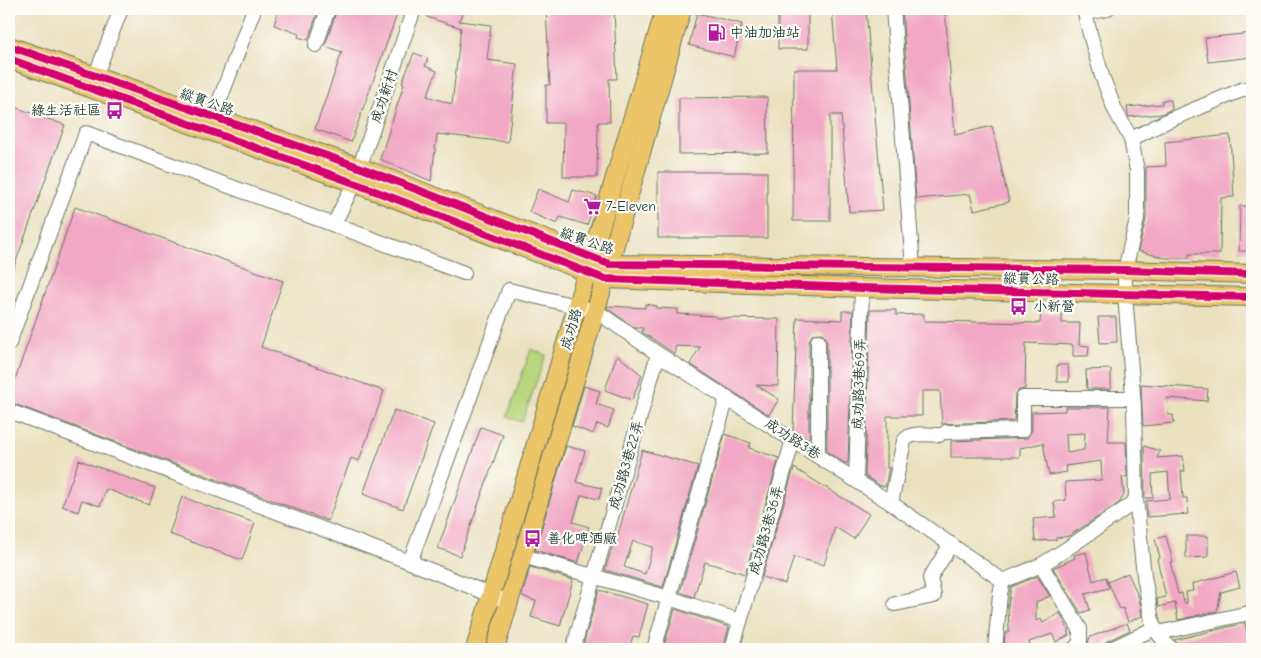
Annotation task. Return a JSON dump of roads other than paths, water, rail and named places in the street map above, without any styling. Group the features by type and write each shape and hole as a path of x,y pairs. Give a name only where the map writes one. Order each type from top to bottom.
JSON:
{"main road":[{"name":"成功路","path":"495,649 596,311 599,269 665,9"},
{"name":"成功路","path":"475,649 578,306 599,269 682,9"},
{"name":"縱貫公路","path":"9,46 93,82 356,175"},
{"name":"縱貫公路","path":"9,58 214,118 599,269 862,288 1252,297"},
{"name":"縱貫公路","path":"599,269 913,268 1125,270 1252,274"}],"street":[{"path":"93,82 121,9"},
{"path":"214,118 254,9"},
{"path":"316,45 328,9"},
{"name":"成功新村","path":"334,224 356,175 414,9"},
{"path":"893,9 913,268"},
{"path":"1107,9 1085,11 1102,76 1115,110 1130,139 1136,171 1136,219 1125,270 1125,294 1133,398 1136,498 1144,576 1153,626 1160,640"},
{"path":"1130,139 1169,120 1244,89 1252,89"},
{"path":"9,343 86,133 464,273"},
{"name":"成功路3巷69弄","path":"856,480 862,288"},
{"name":"成功路3巷","path":"410,562 509,290 596,311 658,354 891,503 1003,581"},
{"path":"818,341 818,456"},
{"name":"成功路3巷22弄","path":"572,649 658,354"},
{"path":"654,649 727,398"},
{"path":"891,503 904,441 907,436 1023,430 1023,398 1133,398"},
{"path":"9,411 410,562 509,602"},
{"name":"成功路3巷36弄","path":"732,649 793,440"},
{"path":"995,649 1003,581 1040,565 1073,545 1129,506 1136,498"},
{"path":"895,604 934,596 930,578 951,544"},
{"path":"523,556 669,598 740,621"},
{"path":"1040,565 1080,629 1080,643 1074,649"},
{"path":"1110,649 1160,640 1249,612"}],"place":[{"name":"中油加油站","path":"716,32"},
{"name":"綠生活社區","path":"115,110"},
{"name":"7-Eleven","path":"592,206"},
{"name":"小新營","path":"1019,306"},
{"name":"善化啤酒廠","path":"533,538"}]}
